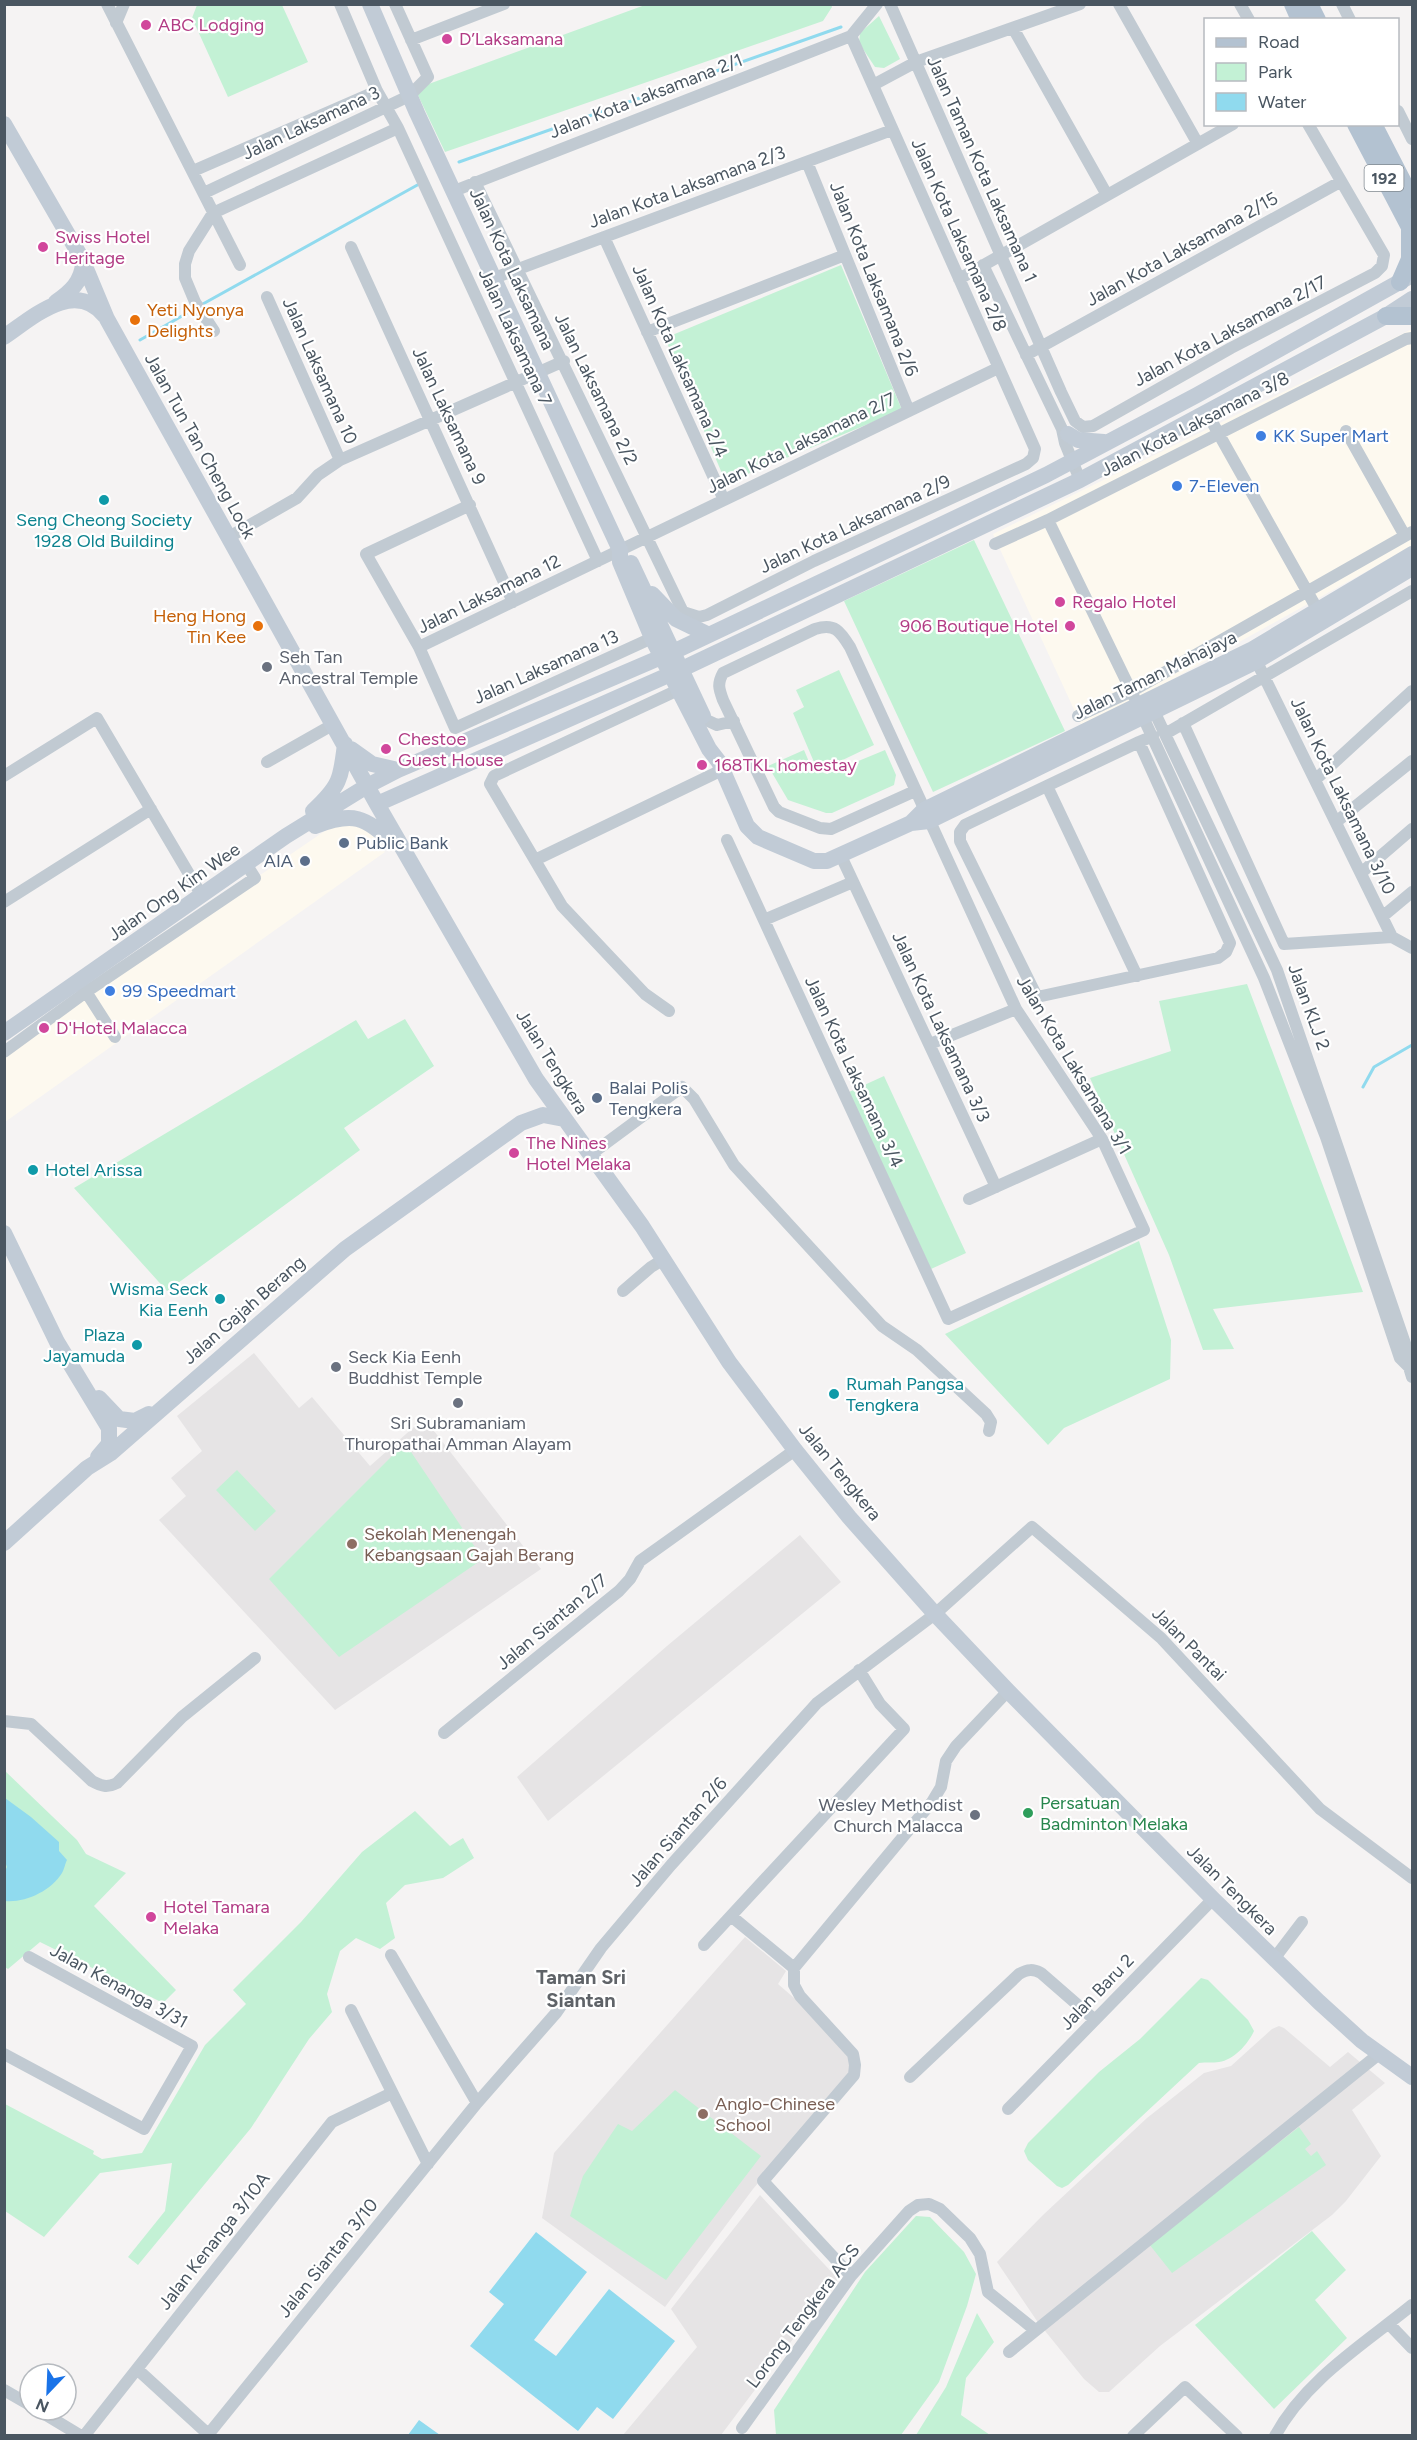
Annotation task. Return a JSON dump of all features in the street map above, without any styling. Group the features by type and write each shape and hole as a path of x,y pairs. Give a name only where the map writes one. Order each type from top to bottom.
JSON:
{"main road":[{"name":"Jalan Kota Laksamana","path":"370,4 409,96 620,550 628,557 641,582 676,678"},
{"path":"1293,4 1299,18"},
{"path":"1309,4 1316,18"},
{"name":"Jalan Tun Tan Cheng Lock","path":"4,124 83,263 107,319 367,786"},
{"name":"192","path":"1357,126 1411,229"},
{"name":"192","path":"1374,126 1413,200"},
{"path":"1406,278 1410,259 1411,229"},
{"path":"4,337 50,306 77,284 81,277 83,263"},
{"name":"Jalan Ong Kim Wee","path":"4,1033 83,987 246,864 286,836 367,786 398,770 709,635 1046,475 1406,278"},
{"path":"377,804 408,788 676,678 1086,477 1386,316 1413,299"},
{"path":"50,306 76,300 94,306 107,319"},
{"path":"1386,316 1413,316"},
{"path":"1046,475 1056,465 1070,433 1078,440 1108,442"},
{"name":"Jalan Kota Laksamana","path":"620,550 620,562 652,638 667,654"},
{"name":"Jalan Taman Mahajaya","path":"1321,616 1413,554"},
{"name":"Jalan Taman Mahajaya","path":"926,815 1142,707 1254,655 1321,616 1413,568"},
{"path":"641,582 676,619 709,635"},
{"name":"Jalan Taman Mahajaya","path":"676,678 747,825 758,837 814,861 827,861 911,824 1114,717 1142,707 1167,691 1254,655"},
{"name":"Jalan Taman Mahajaya","path":"676,678 704,719 716,746 720,766"},
{"path":"345,744 372,764 398,770"},
{"path":"286,836 332,794 342,772 345,744"},
{"name":"Jalan Tengkera","path":"367,786 536,1079 664,1259 729,1362 849,1517 935,1614 1008,1691 1213,1899 1342,2024 1413,2077"},
{"path":"403,850 394,815 408,788"},
{"path":"286,836 333,819 353,817 377,828 403,850"},
{"name":"Jalan Gajah Berang","path":"4,1543 87,1468 111,1453 345,1249 521,1123 532,1110 537,1098 536,1079"},
{"name":"Jalan Gajah Berang","path":"521,1123 543,1116 564,1119"},
{"path":"4,1233 57,1342 108,1428 109,1444 87,1468"},
{"path":"83,1385 102,1400 119,1419 128,1422 143,1418 172,1399"}],"street":[{"path":"107,4 240,265"},
{"path":"116,22 124,4"},
{"name":"Jalan Laksamana 7","path":"340,4 377,91 398,128 598,561"},
{"path":"395,4 411,40 502,5"},
{"path":"851,36 877,4"},
{"name":"Jalan Taman Kota Laksamana 1","path":"891,4 1075,421 1070,433"},
{"path":"873,85 916,62 1080,4"},
{"path":"1119,4 1198,144"},
{"path":"1240,4 1248,18"},
{"path":"1342,4 1349,18"},
{"path":"1013,28 1107,195"},
{"name":"Jalan Kota Laksamana 2/8","path":"851,36 1035,449"},
{"name":"Jalan Kota Laksamana 2/1","path":"454,191 851,36"},
{"name":"Jalan Laksamana 3","path":"204,193 409,96 428,77 411,40"},
{"path":"193,171 377,91"},
{"path":"1399,113 1413,139"},
{"path":"959,279 1230,126"},
{"path":"1309,126 1340,182"},
{"path":"214,331 195,302 185,278 189,251 213,213 398,128"},
{"name":"Jalan Kota Laksamana 2/3","path":"494,278 892,130"},
{"name":"Jalan Kota Laksamana 2/6","path":"807,162 909,411"},
{"name":"Jalan Laksamana 2/2","path":"475,182 564,361 683,612"},
{"name":"Jalan Kota Laksamana 2/17","path":"1070,433 1093,426 1230,348 1374,273 1382,266 1384,255 1340,182"},
{"name":"Jalan Kota Laksamana 2/15","path":"1026,355 1340,182"},
{"name":"Jalan Kota Laksamana 2/4","path":"604,237 724,500"},
{"name":"Jalan Laksamana 9","path":"351,247 513,602"},
{"path":"647,332 845,255"},
{"path":"984,265 1026,355 1070,433 1076,458 1086,477"},
{"name":"Jalan Laksamana 10","path":"267,297 340,460"},
{"name":"Jalan Kota Laksamana 3/8","path":"995,544 1048,520 1219,431 1413,338"},
{"path":"229,537 297,498 318,475 340,460 564,361"},
{"name":"Jalan Kota Laksamana 2/7","path":"620,550 998,368"},
{"path":"1207,413 1321,616"},
{"path":"1078,716 1142,707 1307,592 1409,534 1346,431"},
{"name":"Jalan Kota Laksamana 2/9","path":"683,612 699,617 707,615 814,561 1026,464 1033,458 1035,449"},
{"path":"418,647 366,554 470,505"},
{"name":"Jalan KLJ 2","path":"1048,520 1277,970 1330,1135 1410,1358 1411,1372"},
{"name":"Jalan Laksamana 12","path":"455,728 418,647 620,550"},
{"path":"1139,742 1230,943 1226,952 1218,958 1037,997 960,841 960,832 965,825 1139,742 1184,723 1413,591"},
{"name":"Jalan Kota Laksamana 3/1","path":"734,721 718,687 723,673 815,629 825,626 834,628 843,634 1016,1010 1102,1139 1144,1230"},
{"name":"Jalan Laksamana 13","path":"455,728 652,638"},
{"name":"Jalan Kota Laksamana 3/10","path":"1254,655 1392,937"},
{"path":"669,1011 645,994 562,906 489,784 494,776 676,678"},
{"path":"1316,780 1413,691"},
{"path":"4,776 97,718 202,896"},
{"path":"704,719 717,725 734,721 774,807 779,812 820,828 831,829 915,791"},
{"path":"1184,723 1284,944 1392,937 1413,948"},
{"path":"267,762 334,724"},
{"path":"1336,822 1413,761"},
{"path":"535,860 720,766"},
{"path":"1047,786 1137,976"},
{"path":"4,902 151,809"},
{"path":"1361,873 1413,829"},
{"name":"Jalan Kota Laksamana 3/4","path":"727,840 948,1318 1144,1230"},
{"name":"Jalan Kota Laksamana 3/3","path":"841,856 996,1187"},
{"path":"4,1052 83,987 255,878 246,864"},
{"path":"764,920 853,882"},
{"path":"1382,917 1413,892"},
{"path":"83,987 115,1037"},
{"path":"930,1044 1016,1010"},
{"path":"590,1155 682,1087 694,1099 734,1165 882,1326 917,1350 987,1414 991,1422 989,1431"},
{"path":"969,1199 1102,1139"},
{"path":"623,1291 664,1259"},
{"name":"Jalan Siantan 2/7","path":"444,1733 619,1591 630,1579 640,1561 795,1450"},
{"name":"Jalan Pantai","path":"935,1614 1032,1527 1161,1638 1320,1809 1413,1878"},
{"name":"Jalan Siantan 2/6","path":"477,2103 556,2013 601,1948 671,1865 817,1702 935,1614"},
{"path":"4,1721 31,1724 92,1781 100,1786 110,1787 117,1783 182,1717 255,1658"},
{"path":"704,1945 904,1729 880,1704 859,1670"},
{"path":"851,2276 763,2181 854,2075 853,2055 800,1995 794,1985 794,1968 932,1802 940,1786 946,1761 956,1746 1008,1691"},
{"name":"Jalan Baru 2","path":"1008,2109 1213,1899"},
{"path":"731,1916 794,1968"},
{"path":"1274,1959 1302,1922"},
{"path":"391,1955 477,2103"},
{"name":"Jalan Kenanga 3/31","path":"4,2054 144,2129 192,2046 28,1957"},
{"path":"910,2078 1019,1974 1026,1970 1041,1973 1095,2020"},
{"path":"351,2010 428,2164"},
{"path":"1009,2352 1380,2054"},
{"name":"Jalan Kenanga 3/10A","path":"82,2436 332,2122 392,2093"},
{"name":"Jalan Siantan 3/10","path":"208,2435 477,2103"},
{"name":"Lorong Tengkera ACS","path":"742,2428 851,2276 909,2211 918,2205 929,2204 940,2209 970,2238 980,2254 988,2292 1035,2330"},
{"path":"1275,2436 1285,2417 1316,2384 1413,2305"},
{"path":"1389,2324 1413,2348"},
{"path":"137,2369 208,2435"},
{"path":"1133,2436 1185,2387 1237,2436"},
{"path":"4,2390 18,2398"},
{"path":"58,2422 82,2436"}],"shaded area":[{"path":"1412,329 1412,546 1083,729 993,534"},
{"path":"338,822 366,826 385,852 5,1122 5,1049"},
{"name":"Sekolah Menengah Kebangsaan Gajah Berang","path":"254,1353 299,1408 312,1397 370,1466 424,1418 541,1569 335,1710 159,1520 186,1496 171,1478 202,1451 177,1416"},
{"path":"800,1535 841,1582 548,1821 517,1777 667,1646"},
{"name":"Anglo-Chinese School","path":"745,1937 786,1971 778,1984 853,2049 850,2075 753,2189 665,2307 542,2218 554,2153"},
{"path":"1279,2026 1330,2067 1348,2052 1385,2083 1352,2110 1381,2156 1346,2201 1332,2215 1160,2346 1109,2392 1099,2392 1084,2379 1037,2321 997,2262 1043,2215 1147,2118 1204,2073 1231,2066 1272,2029"},
{"path":"760,2195 838,2279 721,2435 623,2435 697,2347 671,2309"}],"green space":[{"path":"831,4 832,7 823,21 445,152 415,89 645,5"},
{"path":"197,5 282,5 308,62 228,97 192,18"},
{"path":"879,16 900,59 884,68 875,67 859,43 860,33"},
{"path":"841,265 902,410 726,483 665,338"},
{"path":"974,540 1065,731 933,792 844,601"},
{"path":"839,670 874,745 828,767 814,762 793,713 804,707 796,690"},
{"path":"804,750 812,769 827,774 885,750 896,775 894,785 832,813 788,800 768,766"},
{"path":"1247,984 1363,1292 1213,1309 1234,1349 1203,1350 1169,1255 1090,1078 1171,1051 1159,1001"},
{"path":"405,1019 434,1066 344,1128 360,1150 167,1291 74,1188 356,1020 368,1039"},
{"path":"884,1076 966,1253 931,1269 849,1092"},
{"path":"1139,1241 1171,1340 1170,1379 1064,1428 1048,1445 945,1334"},
{"path":"407,1446 483,1559 339,1657 269,1579 395,1453"},
{"path":"237,1470 276,1511 255,1531 216,1490"},
{"path":"4,1770 77,1840 86,1854 126,1873 94,1906 176,1990 163,2003 40,1942 8,1969 5,1967"},
{"path":"415,1811 450,1846 463,1838 474,1858 443,1878 405,1885 386,1903 395,1938 380,1949 356,1938 340,1951 327,1994 332,2012 309,2039 251,2128 138,2265 128,2257 165,2211 172,2163 100,2173 44,2237 5,2211 5,2104 94,2151 93,2154 102,2159 142,2153 205,2045 246,2004 233,1990 301,1922 362,1852"},
{"path":"1201,1978 1208,1980 1248,2020 1254,2031 1248,2041 1240,2051 1225,2061 1199,2063 1068,2185 1062,2188 1057,2186 1028,2160 1024,2151 1028,2143 1099,2072 1140,2039"},
{"path":"675,2090 761,2156 666,2280 570,2216 583,2176 618,2124 632,2131"},
{"path":"1299,2127 1311,2144 1305,2149 1311,2156 1317,2151 1326,2165 1172,2273 1149,2244"},
{"path":"916,2216 930,2217 964,2252 976,2274 967,2306 939,2382 901,2435 776,2435 774,2410 865,2272"},
{"path":"1312,2231 1346,2270 1315,2300 1347,2338 1274,2409 1195,2325"},
{"path":"977,2313 994,2342 966,2378 961,2415 990,2435 916,2435 946,2387"}],"water":[{"path":"5,1798 59,1842 59,1851 67,1860 62,1873 51,1885 37,1895 13,1901 5,1901 7,1867 4,1859"},
{"path":"536,2232 587,2272 534,2340 556,2356 609,2289 675,2341 613,2419 597,2407 578,2431 470,2346 504,2304 489,2292"},
{"path":"419,2420 440,2435 408,2435"}],"waterway":[{"path":"459,162 841,27"},
{"path":"201,305 421,183"},
{"path":"140,340 196,308"},
{"path":"1363,1087 1374,1067 1412,1045"}],"place":[{"name":"ABC Lodging","path":"146,25"},
{"name":"D’Laksamana","path":"447,39"},
{"name":"Swiss Hotel Heritage","path":"43,247"},
{"name":"Yeti Nyonya Delights","path":"135,320"},
{"name":"KK Super Mart","path":"1261,436"},
{"name":"7-Eleven","path":"1177,486"},
{"name":"Seng Cheong Society 1928 Old Building","path":"104,500"},
{"name":"Regalo Hotel","path":"1060,602"},
{"name":"Heng Hong Tin Kee","path":"258,626"},
{"name":"906 Boutique Hotel","path":"1070,626"},
{"name":"Seh Tan Ancestral Temple","path":"267,667"},
{"name":"Chestoe Guest House","path":"386,749"},
{"name":"168TKL homestay","path":"702,765"},
{"name":"Public Bank","path":"344,843"},
{"name":"AIA","path":"305,861"},
{"name":"99 Speedmart","path":"110,991"},
{"name":"D'Hotel Malacca","path":"44,1028"},
{"name":"Balai Polis Tengkera","path":"597,1098"},
{"name":"The Nines Hotel Melaka","path":"514,1153"},
{"name":"Hotel Arissa","path":"33,1170"},
{"name":"Wisma Seck Kia Eenh","path":"220,1299"},
{"name":"Plaza Jayamuda","path":"137,1345"},
{"name":"Seck Kia Eenh Buddhist Temple","path":"336,1367"},
{"name":"Rumah Pangsa Tengkera","path":"834,1394"},
{"name":"Sri Subramaniam Thuropathai Amman Alayam","path":"458,1403"},
{"name":"Sekolah Menengah Kebangsaan Gajah Berang","path":"352,1544"},
{"name":"Persatuan Badminton Melaka","path":"1028,1813"},
{"name":"Wesley Methodist Church Malacca","path":"975,1815"},
{"name":"Hotel Tamara Melaka","path":"151,1917"},
{"name":"Anglo-Chinese School","path":"703,2114"}],"district":[{"name":"Taman Sri Siantan","path":"581,1988"}]}
